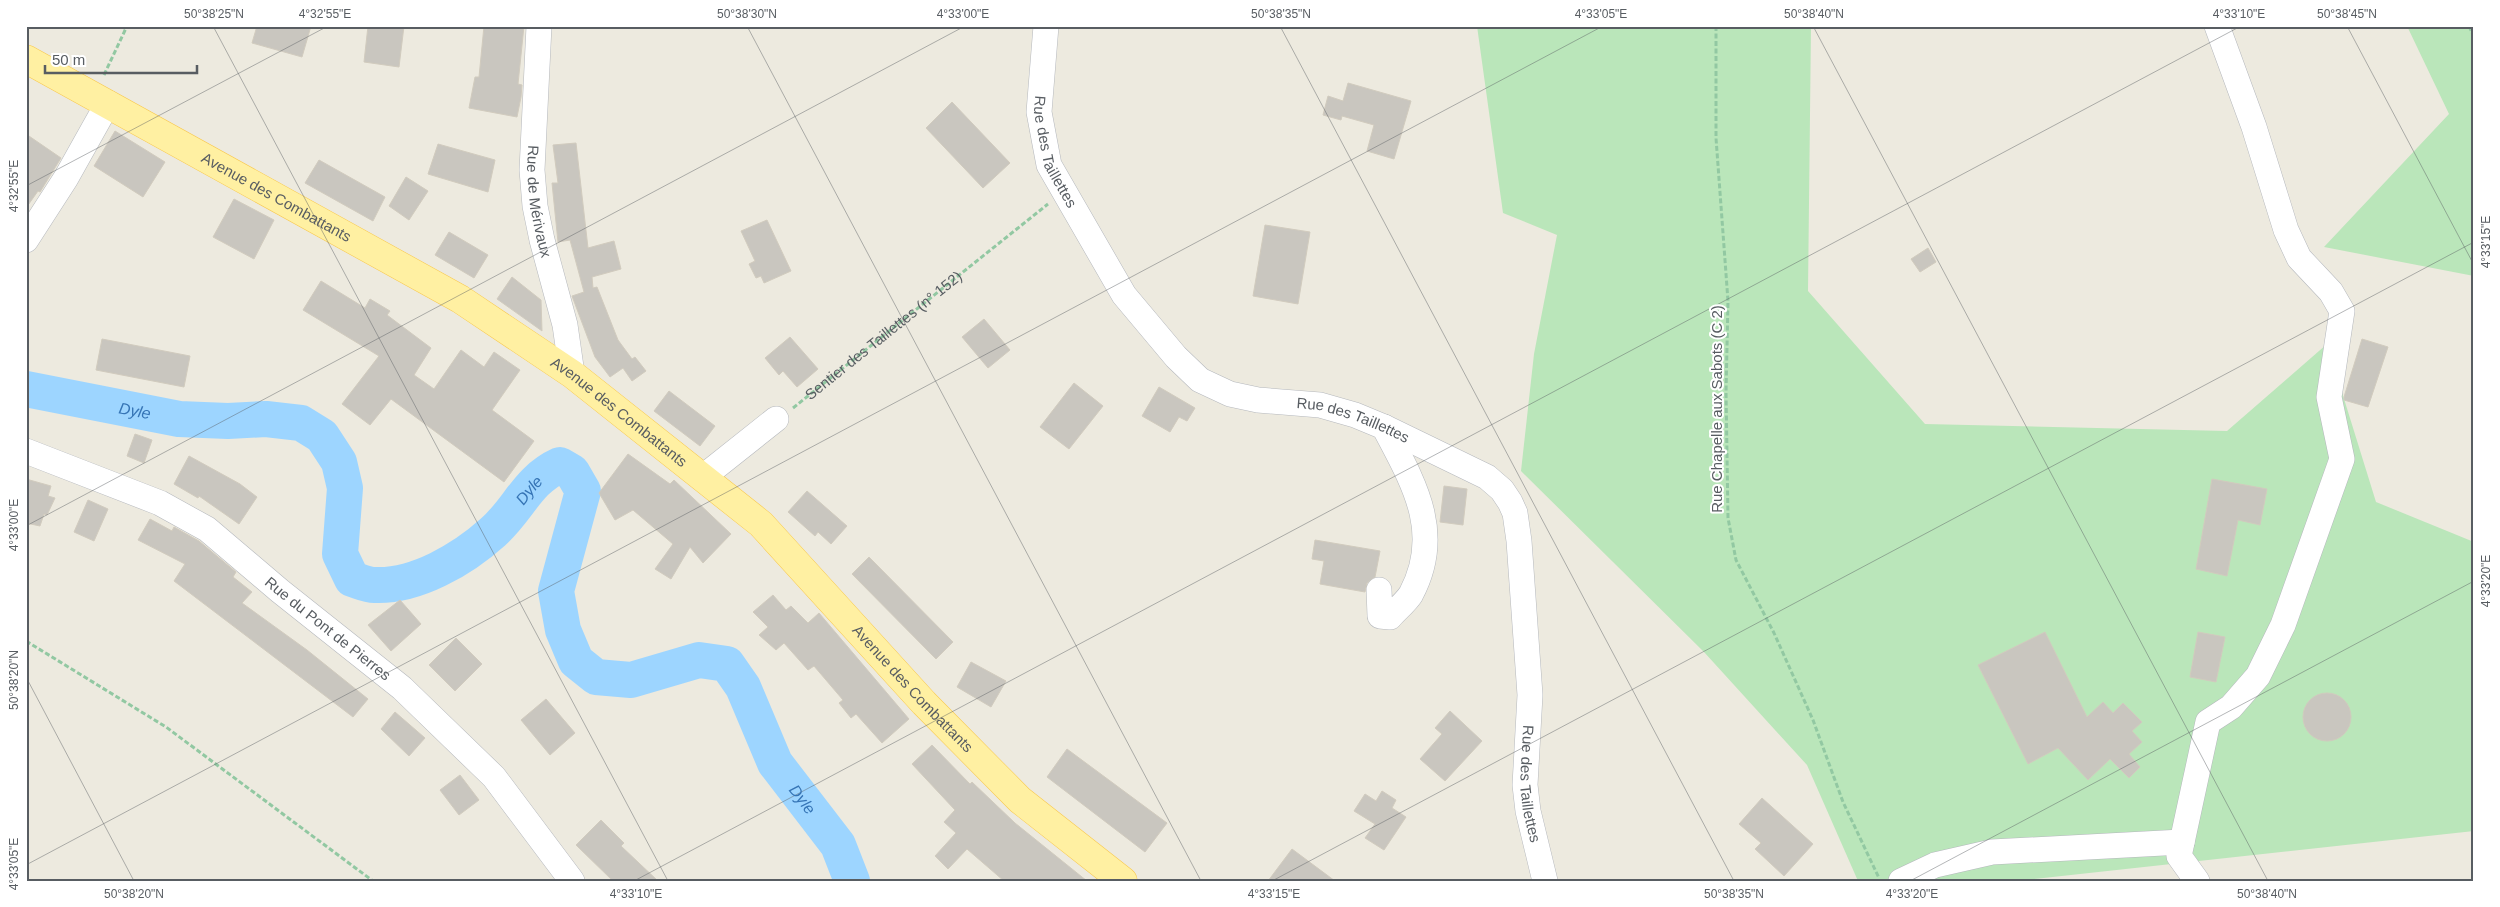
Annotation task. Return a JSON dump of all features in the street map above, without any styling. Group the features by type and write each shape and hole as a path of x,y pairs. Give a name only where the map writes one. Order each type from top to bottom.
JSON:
{"main road":[{"name":"Avenue des Combattants","path":"26,60 370,247 460,299 572,374 762,524 924,703 1020,800 1123,881"}],"street":[{"name":"Rue de Mérivaux","path":"539,26 532,170 535,206 564,325 572,374"},
{"name":"Rue des Taillettes","path":"1046,26 1039,112 1049,165 1124,295 1176,357 1200,380 1230,394 1258,400 1320,406 1355,415 1384,426 1487,477 1502,490 1515,513 1530,695 1525,785 1528,812 1545,881"},
{"path":"2197,881 2179,856 2208,722 2231,707 2258,676 2283,625 2342,459 2329,397 2342,311 2331,292 2299,258 2286,230 2254,127 2217,26"},
{"path":"26,240 66,178 108,103"},
{"path":"703,477 776,419"},
{"path":"1379,590 1380,616 1390,617 1410,594 1425,553 1424,522 1417,490 1384,426"},
{"name":"Rue du Pont de Pierres","path":"26,451 160,503 207,529 280,591 402,688 494,777 572,881"},
{"path":"1901,881 1935,865 1992,852 2182,842"}],"path":[{"path":"106,70 128,26"},
{"name":"Rue Chapelle aux Sabots (C 2)","path":"1716,26 1716,138 1728,301 1726,392 1728,518 1736,560 1774,633 1813,720 1843,802 1880,881"},
{"path":"2469,26 2474,37"},
{"name":"Sentier des Taillettes (n° 152)","path":"776,419 785,414 1063,192"},
{"path":"26,640 166,727 373,881"}],"green space":[{"path":"1477,26 1811,26 1808,291 1925,424 2227,431 2327,344 2376,502 2474,542 2474,831 2016,881 1858,881 1807,765 1704,652 1521,471 1534,354 1557,235 1503,213"},
{"path":"2407,26 2474,26 2474,276 2324,247 2449,114"}],"building":[{"path":"257,26 311,26 302,57 252,43"},
{"path":"368,26 404,26 399,67 364,62"},
{"path":"484,26 524,26 518,84 522,85 517,117 469,108 475,77 479,77"},
{"path":"1348,83 1411,101 1394,159 1367,151 1374,125 1342,116 1341,120 1323,115 1328,96 1343,101"},
{"path":"952,102 1010,163 983,188 926,128"},
{"path":"115,131 165,162 143,197 94,166"},
{"path":"26,134 61,158 40,192 38,191 26,208"},
{"path":"576,143 588,248 614,241 621,269 592,277 593,288 597,287 618,340 632,359 635,357 646,371 632,381 623,368 610,377 595,357 572,296 584,292 570,240 558,242 552,183 558,183 553,145"},
{"path":"438,144 495,160 488,192 428,174"},
{"path":"319,160 385,197 373,221 305,183"},
{"path":"406,177 428,191 409,220 389,206"},
{"path":"234,199 274,220 254,259 213,237"},
{"path":"767,220 791,271 764,283 761,276 756,278 749,264 755,261 741,231"},
{"path":"1265,225 1310,232 1298,304 1253,296"},
{"path":"449,232 488,255 474,278 435,255"},
{"path":"1928,248 1936,262 1920,272 1911,259"},
{"path":"512,277 541,300 542,331 497,299"},
{"path":"321,281 365,308 370,299 390,311 387,315 431,348 414,375 434,389 461,350 484,367 494,352 520,370 492,410 534,441 504,482 391,399 370,425 342,404 379,356 303,310"},
{"path":"984,319 1010,350 988,368 962,337"},
{"path":"790,337 818,369 797,387 783,371 779,375 765,358"},
{"path":"102,339 190,356 184,387 96,370"},
{"path":"2362,339 2388,347 2368,407 2344,400"},
{"path":"1074,383 1103,406 1069,449 1040,427"},
{"path":"1159,387 1195,408 1187,421 1179,417 1170,432 1142,416"},
{"path":"669,391 715,426 700,446 654,411"},
{"path":"135,434 152,440 144,463 127,456"},
{"path":"628,454 670,484 674,480 731,534 703,563 690,547 671,579 655,569 673,544 633,510 615,520 599,493"},
{"path":"189,456 240,484 257,497 239,524 199,496 198,498 174,484"},
{"path":"26,479 51,486 48,496 55,498 47,515 44,514 40,526 26,523"},
{"path":"2212,479 2267,489 2260,525 2238,520 2227,576 2196,569"},
{"path":"1444,486 1467,489 1463,525 1440,522"},
{"path":"807,491 847,526 831,544 818,532 815,536 788,512"},
{"path":"88,500 108,509 94,541 74,532"},
{"path":"150,519 172,531 174,527 199,541 236,572 233,577 252,592 242,603 307,650 368,699 353,717 174,581 185,564 138,540"},
{"path":"1315,540 1380,551 1375,577 1367,583 1365,592 1320,584 1324,561 1312,559"},
{"path":"869,557 953,642 936,659 852,574"},
{"path":"773,595 786,610 791,606 808,623 819,613 909,719 882,743 856,714 851,718 839,703 843,700 814,666 808,670 784,643 776,650 759,635 768,627 753,612"},
{"path":"400,600 421,624 391,651 368,625"},
{"path":"2045,632 2087,717 2103,702 2113,713 2123,703 2142,722 2132,731 2142,742 2129,754 2140,767 2129,778 2110,759 2088,780 2058,748 2028,764 1978,665"},
{"path":"2198,632 2225,637 2216,682 2190,677"},
{"path":"456,638 482,664 455,691 429,665"},
{"path":"971,662 1006,681 991,707 957,687"},
{"path":"2322,693 2332,693 2341,697 2347,703 2350,708 2350,726 2341,737 2332,741 2322,741 2313,737 2307,731 2303,722 2303,712 2307,703 2313,697"},
{"path":"546,699 575,733 550,755 521,720"},
{"path":"1450,711 1482,741 1445,781 1420,759 1442,734 1435,728"},
{"path":"395,712 425,738 409,756 381,729"},
{"path":"932,745 970,784 972,782 1015,823 1087,881 1004,881 967,849 948,869 935,856 956,833 944,822 955,810 912,764"},
{"path":"1067,749 1167,823 1145,852 1047,777"},
{"path":"460,775 479,800 459,815 440,790"},
{"path":"1382,791 1396,800 1392,808 1406,817 1384,850 1365,838 1375,824 1354,811 1365,794 1376,801"},
{"path":"1762,798 1813,844 1784,876 1755,849 1761,843 1739,824"},
{"path":"601,820 624,843 621,846 658,881 613,881 576,845"},
{"path":"1292,849 1335,881 1268,881"}],"waterway":[{"name":"Dyle","path":"26,389 179,419 228,421 266,419 301,423 322,436 339,462 345,488 340,554 352,579 371,585 406,581 422,576 453,561 468,552 493,532 531,487 549,471 560,465 572,472 583,491 556,591 563,630 576,661 596,677 631,680 699,660 727,664 743,687 775,763 838,845 852,881"}]}
